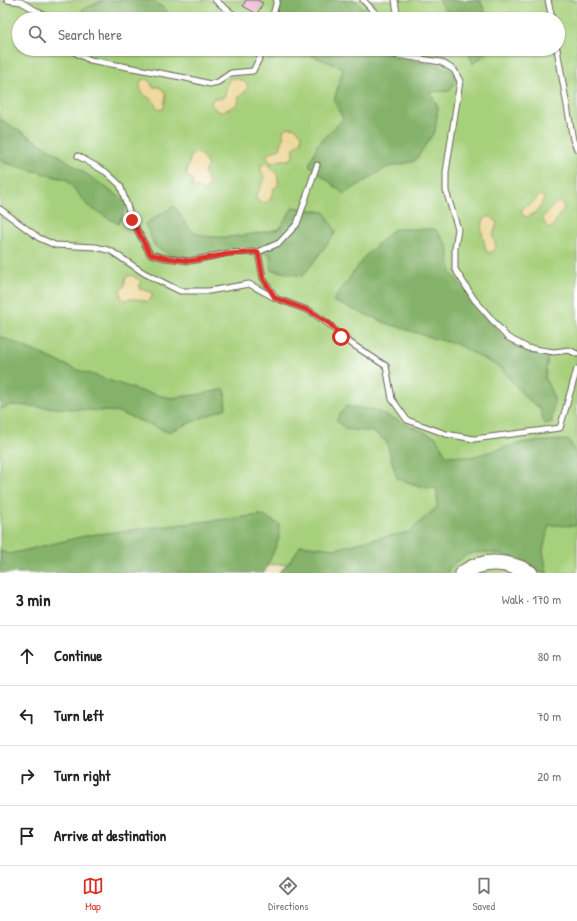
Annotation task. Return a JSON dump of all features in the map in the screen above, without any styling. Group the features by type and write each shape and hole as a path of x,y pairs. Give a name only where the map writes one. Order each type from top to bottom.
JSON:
{"street":[{"path":"463,573 480,564 498,563 530,573"}],"lane":[{"path":"7,0 21,2 39,12"},
{"path":"215,0 230,12"},
{"path":"274,12 277,0"},
{"path":"363,0 374,12"},
{"path":"395,0 397,12"},
{"path":"548,0 551,12"},
{"path":"82,56 90,60 210,84 218,82 231,73 253,71 260,56"},
{"path":"402,56 441,62 454,70 460,81 446,172 446,191 458,229 455,269 474,299 507,338 528,348 554,352 569,350 577,354"},
{"path":"558,56 572,140 577,149"},
{"path":"78,156 106,172 120,185 132,220 150,254 190,261 228,254 258,252 279,243 297,224 317,165"},
{"path":"0,209 39,238 55,245 96,246 111,251 144,273 180,291 209,291 249,284 275,298 310,311 330,324 341,337 386,366 392,399 407,420 446,434 474,438 560,428 577,369"},
{"path":"258,252 263,278 275,298"}],"green space":[{"path":"0,0 577,0 577,573 435,573 404,561 0,572"},
{"path":"104,0 153,0 168,12 81,12 83,9"},
{"path":"281,0 355,0 367,12 277,12"},
{"path":"439,0 480,0 485,12 447,12"},
{"path":"268,56 302,56 269,60"},
{"path":"313,56 392,56 394,58 438,65 451,71 456,79 450,91 430,92 438,108 435,131 415,161 386,168 344,194 309,165 318,144 343,119 334,101 343,68"},
{"path":"470,56 483,56 473,64"},
{"path":"0,119 56,153 128,203 118,224 88,206 67,180 5,163 0,155"},
{"path":"174,206 193,231 200,235 210,237 234,236 279,229 293,207 325,212 336,232 303,276 271,270 270,254 242,249 189,258 170,255 155,246 145,224"},
{"path":"394,229 435,229 448,246 451,273 507,342 528,351 548,356 545,378 554,398 552,422 544,424 540,408 525,397 501,368 456,344 386,323 333,301 366,255"},
{"path":"0,336 75,369 141,391 171,398 225,389 226,408 168,432 118,412 12,405 0,409"},
{"path":"346,406 374,410 436,437 446,455 471,457 525,442 569,440 577,456 577,523 575,526 549,525 543,551 547,573 538,571 525,562 513,558 482,552 463,557 446,573 279,573 301,545 335,549 409,532 437,507 437,489 421,487 397,478 386,441 373,432 346,429 336,420"},
{"path":"261,515 279,524 279,539 264,573 0,573 0,551 9,554 89,535"}],"sand":[{"path":"235,78 244,81 248,86 246,91 239,97 238,103 233,107 221,112 216,110 211,104 213,98 220,99 224,97 229,79"},
{"path":"142,79 149,80 153,87 160,87 166,94 164,108 160,110 156,107 153,100 142,92 140,86"},
{"path":"289,127 296,128 302,135 301,142 294,148 293,157 289,160 281,160 271,163 266,157 269,153 280,149 283,139 283,130"},
{"path":"198,153 203,157 208,166 204,172 210,183 205,192 198,188 192,187 193,180 186,175 192,154"},
{"path":"267,163 276,173 278,178 278,186 274,188 271,198 266,203 255,198 265,178 261,171 261,165"},
{"path":"541,195 544,197 539,209 528,217 523,216 521,210"},
{"path":"559,202 563,204 564,209 557,218 553,227 548,229 542,218 555,204"},
{"path":"490,216 497,224 493,235 496,247 491,253 486,251 481,229 484,219"},
{"path":"131,275 141,281 139,289 152,292 152,297 148,302 136,299 124,300 121,297 120,290 124,287 126,277"}],"building":[{"path":"246,0 257,0 263,3 258,12 254,12 243,6"}],"route":[{"path":"132,220 150,254 190,261 228,254 258,252 263,278 275,298 310,311 330,324 341,337"}]}
